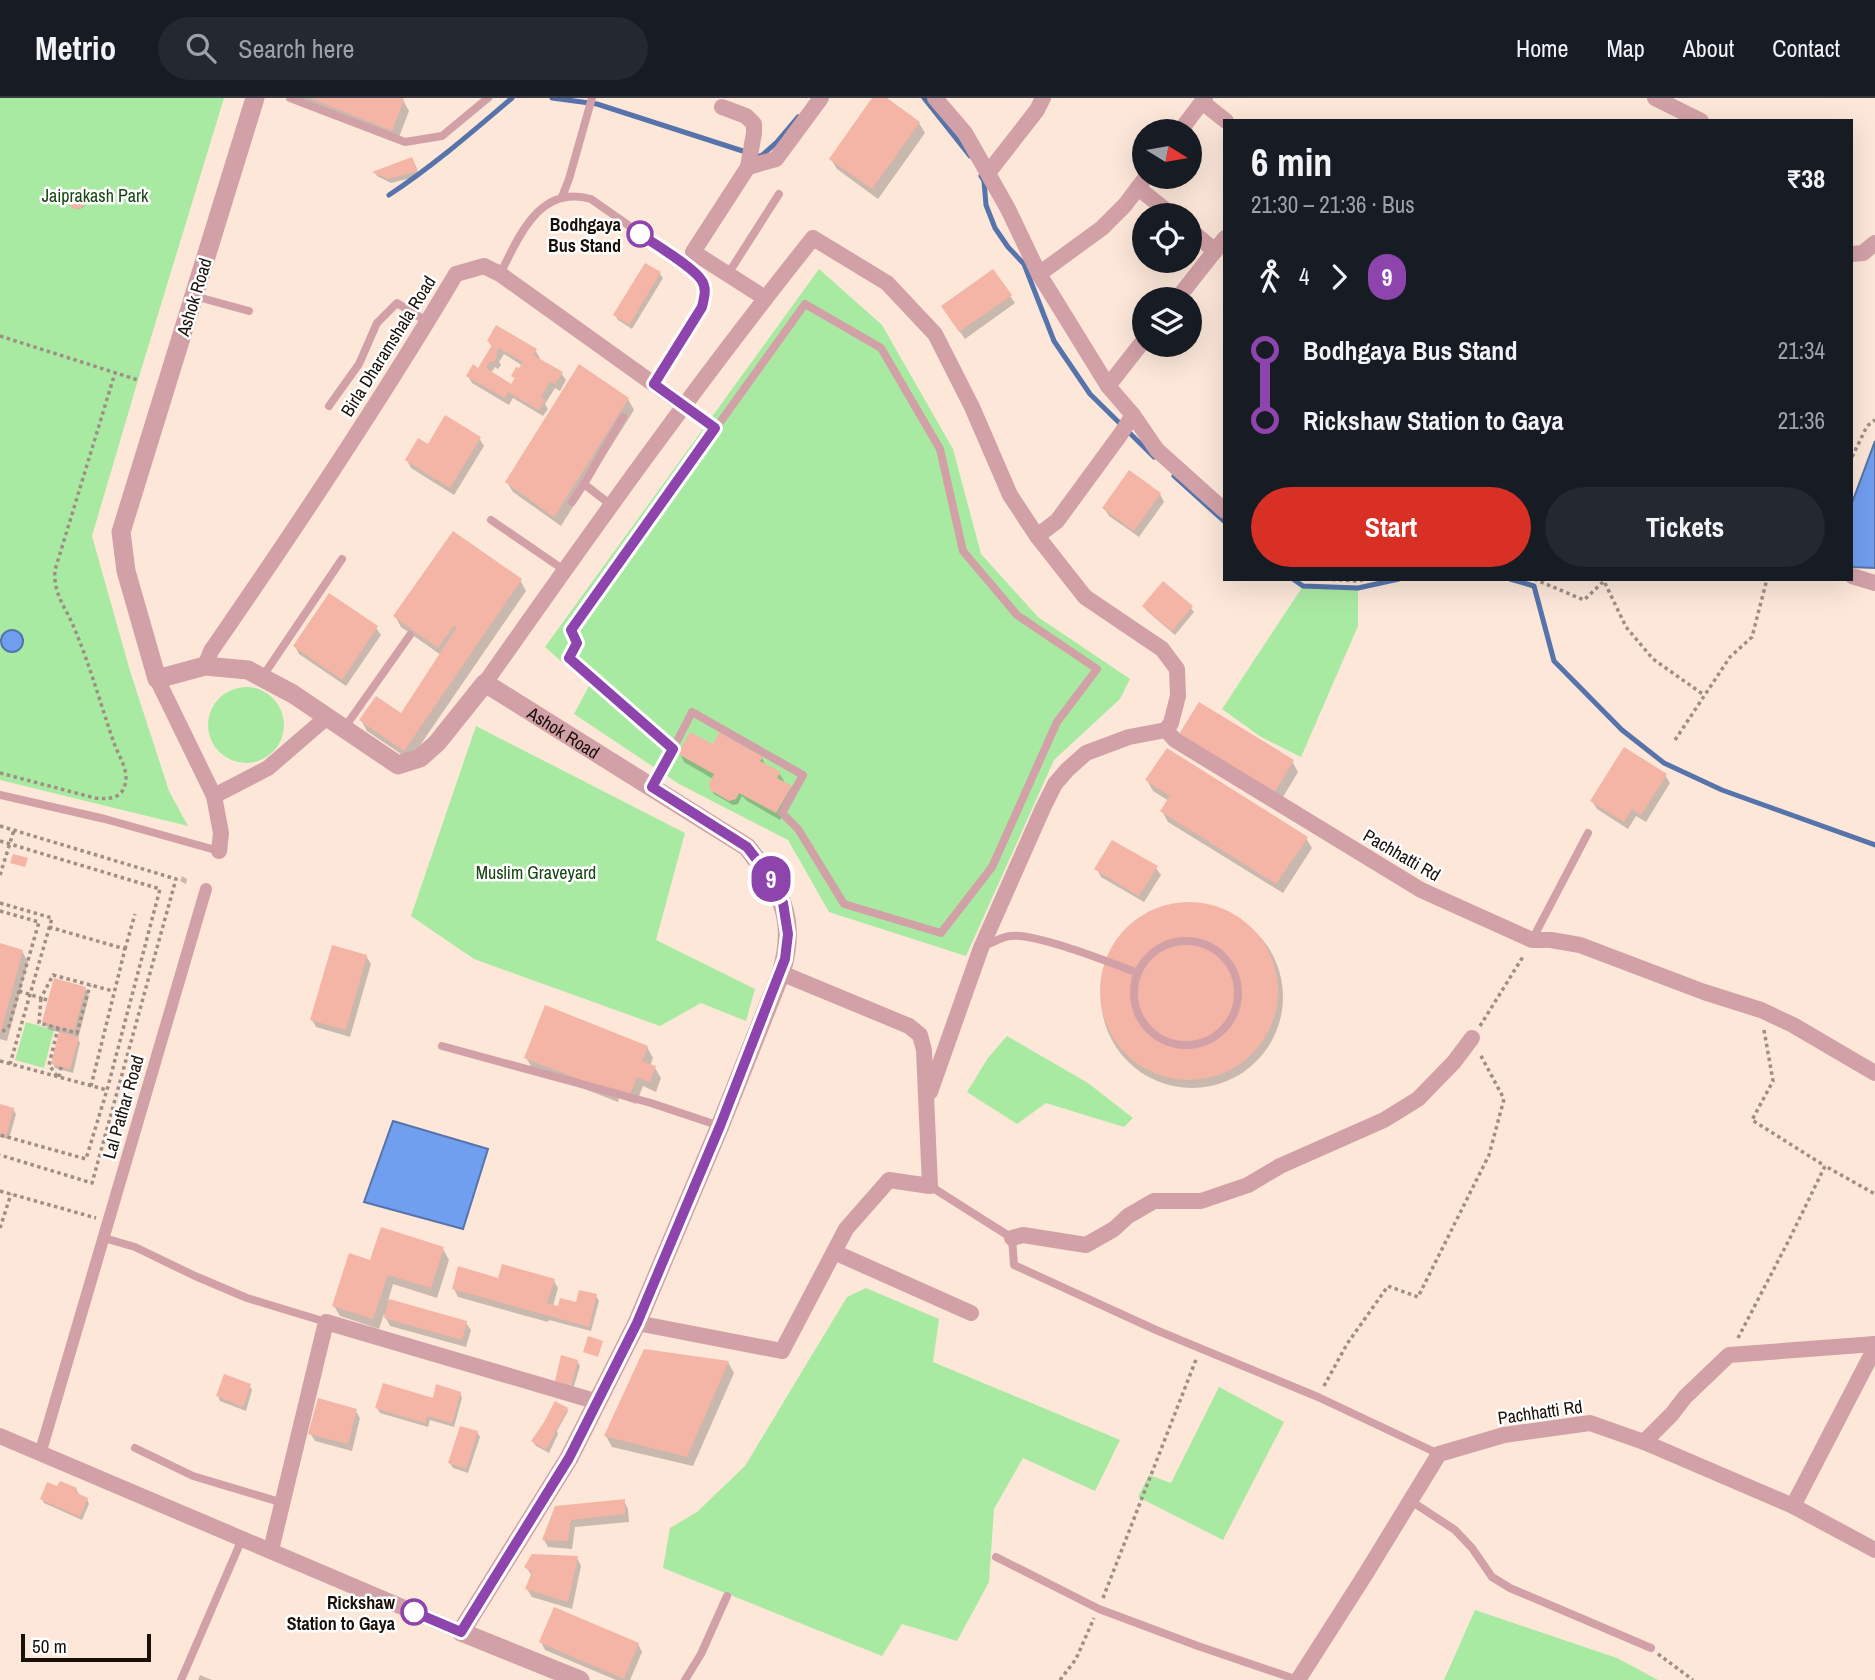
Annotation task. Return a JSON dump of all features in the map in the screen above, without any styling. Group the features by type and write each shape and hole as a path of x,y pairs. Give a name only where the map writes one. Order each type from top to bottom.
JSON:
{"street":[{"name":"Ashok Road","path":"157,679 126,571 121,531 255,98"},
{"path":"748,166 776,159 821,98"},
{"path":"935,98 965,133 1008,209 1039,274 1108,386 1133,415 1157,450 1223,509"},
{"path":"988,173 1037,110 1043,98"},
{"path":"1655,98 1698,119"},
{"path":"1189,119 1204,100 1224,119"},
{"path":"722,107 746,116 754,124 748,166 693,252 765,298"},
{"path":"1039,274 1102,228 1137,189"},
{"path":"1148,189 1161,203"},
{"path":"1187,287 1220,245 1202,236"},
{"path":"219,851 221,833 214,796 157,679 205,666 248,670 292,694 398,765 420,758 436,743 485,683 683,405 813,238 887,283 935,334 972,407 1010,495 1037,536 1085,597 1163,649 1177,669 1178,696 1171,723 1166,730 1129,737 1086,753 1055,784 981,948 926,1104"},
{"path":"1853,254 1863,253 1875,243"},
{"name":"Birla Dharamshala Road","path":"205,666 211,650 270,565 428,322 456,274 484,266 500,274 683,405"},
{"path":"1108,386 1132,355"},
{"path":"1037,536 1057,521 1133,415"},
{"path":"1853,576 1875,583"},
{"name":"Ashok Road","path":"461,1632 569,1458 637,1323 781,973 788,934 783,903 771,878 747,847 485,683"},
{"path":"214,796 268,768 335,723"},
{"name":"Pachhatti Rd","path":"1166,730 1175,740 1421,890 1532,940 1580,945 1704,992 1761,1010 1793,1025 1875,1073"},
{"name":"Lal Pathar Road","path":"40,1454 206,889"},
{"path":"637,1323 782,1351 846,1229 888,1180 930,1186 924,1050 920,1035 909,1026 781,973"},
{"path":"1012,1238 1023,1235 1086,1245 1114,1229 1128,1216 1154,1200 1201,1201 1248,1185 1280,1166 1384,1120 1418,1099 1454,1062 1472,1038"},
{"path":"834,1252 971,1313"},
{"path":"271,1550 326,1322 598,1402"},
{"path":"1644,1442 1729,1354 1875,1346"},
{"path":"1793,1506 1875,1346"},
{"name":"Pachhatti Rd","path":"1438,1454 1504,1435 1590,1423 1644,1442 1793,1506 1875,1550"},
{"path":"0,1436 580,1680"},
{"path":"1298,1680 1438,1454"}],"lane":[{"path":"290,98 405,142 442,136 486,99"},
{"path":"562,197 592,98"},
{"path":"728,274 779,194"},
{"path":"500,274 526,224 535,214 562,197 580,196 591,199 695,272 702,281 705,294 702,307 654,384"},
{"path":"194,296 249,311"},
{"path":"329,406 359,364 377,323 397,303 428,322"},
{"path":"652,787 673,749 692,712 803,775 782,813 798,829 844,904 940,933 992,867 1057,722 1097,669 1017,615 963,551 940,449 881,348 805,304 571,630 577,643 569,658 673,749"},
{"path":"683,405 715,428"},
{"path":"572,502 623,417"},
{"path":"584,484 611,505"},
{"path":"491,520 564,570"},
{"path":"262,678 342,559"},
{"path":"335,723 410,635"},
{"path":"0,795 219,851"},
{"path":"1532,940 1588,833"},
{"path":"981,948 1010,936 1020,936 1051,943 1138,973"},
{"path":"1177,941 1194,941 1210,947 1224,958 1234,972 1238,989 1236,1006 1229,1022 1217,1035 1202,1043 1169,1043 1154,1034 1142,1022 1135,1007 1134,989 1138,973 1147,958 1160,947 1177,941"},
{"path":"442,1046 650,1103 720,1126"},
{"path":"930,1186 1012,1238 1014,1265 1318,1398 1438,1454"},
{"path":"104,1238 135,1247 247,1298 326,1322"},
{"path":"135,1448 193,1476 283,1503"},
{"path":"1410,1500 1455,1530 1472,1548 1492,1577 1510,1588 1651,1648"},
{"path":"181,1680 242,1539"},
{"path":"996,1557 1099,1609 1298,1680"},
{"path":"685,1680 701,1654 727,1596"}],"path":[{"path":"0,336 138,380"},
{"path":"0,773 110,800 119,795 124,787 125,769 75,629 60,602 54,584 55,570 115,373"},
{"path":"1853,455 1867,426 1875,421"},
{"path":"1539,581 1584,600 1604,582 1626,627 1653,659 1704,695"},
{"path":"1675,740 1730,657 1752,637 1766,581"},
{"path":"0,825 176,879 92,1183 0,1156"},
{"path":"0,875 14,830"},
{"path":"0,841 160,889 86,1159 0,1135"},
{"path":"0,902 52,918 10,1064"},
{"path":"0,911 38,922 9,1026 0,1034"},
{"path":"91,1086 135,914"},
{"path":"49,927 125,949"},
{"path":"1318,1398 1347,1344 1388,1286 1418,1297 1489,1155 1504,1099 1472,1038 1532,940"},
{"path":"90,985 76,1033 38,1023 41,998 53,975 114,991"},
{"path":"19,991 47,1000"},
{"path":"1761,1010 1773,1082 1752,1120 1875,1194"},
{"path":"58,1028 49,1065 59,1077"},
{"path":"0,1061 107,1090"},
{"path":"59,1077 61,1067"},
{"path":"1729,1354 1825,1166"},
{"path":"0,1191 108,1221"},
{"path":"0,1228 11,1194"},
{"path":"1060,1680 1076,1659 1099,1609 1200,1348"},
{"path":"1651,1648 1693,1680"}],"green space":[{"name":"Jaiprakash Park","path":"0,98 224,98 92,536 130,671 169,791 188,826 0,780"},
{"path":"819,269 882,325 953,449 981,554 1038,617 1130,679 1120,699 1054,760 966,956 829,912 788,840 679,784 574,714 589,686 545,647"},
{"path":"1303,586 1358,588 1358,626 1301,757 1261,737 1222,709"},
{"path":"246,687 260,690 273,698 281,711 284,725 281,739 273,752 260,760 246,763 232,760 219,752 211,739 208,725 211,711 219,698 232,690"},
{"name":"Muslim Graveyard","path":"476,726 685,833 656,940 755,989 746,1021 701,1003 660,1026 474,959 411,916"},
{"path":"26,1022 54,1030 44,1068 15,1060"},
{"path":"1007,1036 1088,1083 1133,1118 1124,1127 1046,1103 1017,1124 967,1092 988,1058"},
{"path":"866,1288 939,1319 933,1362 1120,1440 1095,1491 1023,1458 994,1509 989,1582 957,1641 902,1624 882,1656 663,1568 670,1528 697,1512 745,1466 847,1297"},
{"path":"1219,1387 1284,1422 1223,1540 1138,1497 1149,1475 1171,1483"},
{"path":"1475,1610 1617,1658 1658,1680 1444,1680"}],"water":[{"path":"1875,441 1875,568 1853,567 1853,500"},
{"path":"12,630 20,633 23,641 20,649 12,652 4,649 1,641 4,633"},
{"path":"393,1121 488,1149 463,1229 364,1202"}],"building":[{"path":"310,98 402,98 404,99 392,131"},
{"path":"872,98 887,98 920,122 872,189 829,159"},
{"path":"412,157 418,171 388,179 372,172"},
{"path":"77,189 84,192 87,199 84,206 77,209 70,206 67,199 70,192"},
{"path":"645,263 661,272 629,325 613,315"},
{"path":"993,269 1012,295 959,332 941,306"},
{"path":"496,325 537,349 533,355 563,372 555,384 550,381 541,397 545,400 539,410 508,392 505,398 466,376 473,364 478,368 492,345 487,341","holes":["499,348 523,362 511,376 515,378 511,384 486,368 490,361 493,363"]},
{"path":"579,364 629,398 554,517 505,482"},
{"path":"445,415 481,437 450,488 405,460 418,438 428,444"},
{"path":"1129,470 1161,493 1134,531 1102,508"},
{"path":"453,531 522,579 404,751 359,720 376,696 401,713 457,627 454,625 438,648 393,616"},
{"path":"1163,581 1193,606 1172,631 1142,606"},
{"path":"329,593 378,626 342,680 293,646"},
{"path":"1199,702 1294,760 1274,793 1179,734"},
{"path":"690,732 713,744 719,732 763,757 760,761 781,772 777,778 792,786 776,813 739,793 736,799 729,801 710,790 709,783 714,774 678,754"},
{"path":"1624,747 1667,774 1641,815 1632,809 1624,822 1590,801"},
{"path":"1167,748 1308,837 1276,884 1160,811 1170,796 1145,780"},
{"path":"1112,840 1158,866 1139,896 1094,869"},
{"path":"13,854 28,858 25,867 10,863"},
{"path":"1189,902 1223,909 1252,928 1271,957 1278,991 1271,1025 1252,1054 1223,1073 1189,1080 1155,1073 1126,1054 1107,1025 1100,991 1107,957 1126,928 1155,909"},
{"path":"0,943 23,950 1,1032 0,1032"},
{"path":"332,945 367,955 346,1030 310,1020"},
{"path":"54,978 86,987 74,1031 42,1022"},
{"path":"545,1005 648,1046 642,1061 656,1066 650,1082 637,1077 630,1095 613,1088 612,1092 524,1058"},
{"path":"59,1032 79,1037 70,1069 51,1064"},
{"path":"0,1104 14,1108 6,1136 0,1134"},
{"path":"381,1227 444,1247 431,1288 388,1275 373,1319 332,1306 349,1253 370,1260"},
{"path":"502,1264 555,1279 547,1303 558,1306 560,1298 576,1302 579,1290 597,1294 589,1327 452,1289 458,1266 498,1278"},
{"path":"389,1299 467,1321 462,1340 384,1318"},
{"path":"588,1336 603,1341 598,1357 583,1352"},
{"path":"644,1349 729,1361 687,1457 604,1436"},
{"path":"561,1355 578,1360 571,1386 555,1381"},
{"path":"224,1374 251,1384 243,1407 216,1396"},
{"path":"383,1383 433,1398 436,1384 461,1392 452,1423 427,1416 425,1423 375,1408"},
{"path":"318,1398 357,1409 348,1444 308,1434"},
{"path":"555,1401 568,1408 546,1450 531,1441"},
{"path":"460,1426 478,1431 466,1469 448,1463"},
{"path":"60,1481 77,1488 75,1492 88,1498 80,1517 40,1499 47,1482 57,1486"},
{"path":"625,1499 625,1514 571,1520 568,1541 542,1540 555,1506"},
{"path":"532,1554 578,1556 568,1602 525,1589 532,1572 524,1567"},
{"path":"554,1607 639,1643 624,1679 539,1642"}],"waterway":[{"path":"389,195 437,161 512,98"},
{"path":"552,98 597,104 749,153"},
{"path":"924,98 970,156"},
{"path":"759,156 776,143 798,117"},
{"path":"981,176 984,181 986,205 995,228 1024,264 1054,341 1090,394 1154,457"},
{"path":"1174,476 1223,520"},
{"path":"1296,581 1303,586 1358,588 1390,581"},
{"path":"1517,581 1534,586 1554,661 1622,730 1664,763 1722,790 1875,845"}],"bus line":[{"name":"9","path":"414,1612 461,1632 569,1458 637,1323 720,1126 785,959 788,934 783,903 771,878 747,847 652,787 673,749 569,658 577,643 571,630 715,428 654,384 702,307 705,294 702,281 695,272 640,234"}],"place":[{"name":"Bodhgaya Bus Stand","path":"640,234"},
{"name":"Rickshaw Station to Gaya","path":"414,1612"}]}
